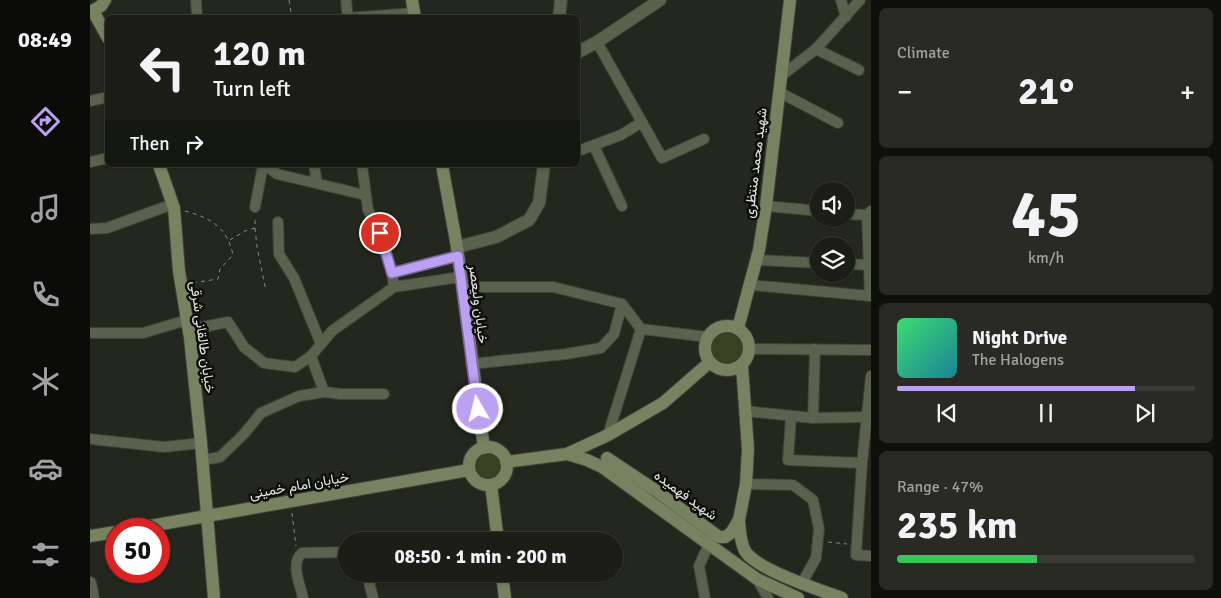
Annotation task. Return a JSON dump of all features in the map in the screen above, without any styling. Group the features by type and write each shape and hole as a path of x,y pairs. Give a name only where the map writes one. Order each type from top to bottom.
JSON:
{"main road":[{"path":"105,0 101,6 92,11 105,33"},
{"path":"412,0 415,15"},
{"name":"شهید محمد منتظری","path":"738,328 756,260 766,206 790,0"},
{"name":"خیابان طالقانی شرقی","path":"161,167 174,206 181,283 188,325 203,460 214,598"},
{"name":"خیابان ولیعصر","path":"442,167 457,252 484,448"},
{"path":"742,366 734,370 717,368 710,362 706,354 705,346 708,337 713,330 721,326 738,328 745,334 750,349"},
{"name":"شهید فهمیده","path":"604,462 655,490 719,537 725,538 739,520 746,484 748,449 742,366 747,359 750,349"},
{"path":"506,462 567,454 608,435 663,404 710,362"},
{"path":"699,372 711,372 722,375 734,381 744,390"},
{"path":"604,462 608,435"},
{"path":"484,448 498,450 506,462 506,470 503,477 491,485 477,482 469,470 469,462 472,456 477,450 484,448"},
{"path":"567,454 587,460 604,462 757,579 798,598"},
{"name":"خیابان امام خمینی","path":"170,523 469,470"},
{"path":"491,485 497,532"},
{"path":"739,520 742,544 745,551 753,559 802,583 842,598"},
{"path":"90,536 105,534"},
{"path":"503,582 505,598"}],"street":[{"path":"196,0 197,15"},
{"path":"346,0 348,15"},
{"path":"559,15 561,0"},
{"path":"580,51 597,42 660,0"},
{"path":"841,0 846,17"},
{"path":"781,76 816,48 860,0"},
{"path":"867,0 871,2"},
{"path":"597,42 662,158 704,139"},
{"path":"816,48 860,70"},
{"path":"779,92 838,124"},
{"path":"90,101 105,98"},
{"path":"580,150 622,135 642,122"},
{"path":"594,146 622,206"},
{"path":"90,162 105,159"},
{"path":"255,206 264,167"},
{"path":"267,167 277,174 365,196"},
{"path":"314,167 316,183"},
{"path":"362,167 368,210 380,233 392,273 394,287"},
{"path":"392,273 432,262 496,237 529,220 539,203 544,167"},
{"path":"90,229 107,228 174,206"},
{"path":"766,206 810,210"},
{"path":"750,284 870,296 869,213 855,214"},
{"path":"278,222 279,254 294,278 321,344"},
{"path":"756,260 810,263"},
{"path":"432,262 437,280"},
{"path":"855,264 870,265"},
{"path":"90,332 143,333 188,325 228,322 244,347 264,364 295,367 311,356 332,331 394,287 460,277"},
{"path":"482,287 553,287 622,304 641,329 708,337"},
{"path":"471,364 566,354 601,348 614,334 622,304"},
{"path":"608,435 641,329"},
{"path":"750,349 871,350"},
{"path":"813,418 815,349"},
{"path":"311,356 324,392"},
{"path":"871,376 862,463 866,480 857,550 871,556"},
{"path":"203,460 220,458 244,434 260,412 299,396 324,392 351,395 384,394"},
{"path":"745,410 791,417 867,417"},
{"path":"791,417 788,460 862,463"},
{"path":"90,439 164,447 201,443"},
{"path":"746,484 793,485 813,500 819,528 816,558 802,583"},
{"path":"705,598 699,566 709,544"},
{"path":"302,598 295,565 297,557 302,553 338,552"},
{"path":"757,579 768,598"},
{"path":"369,582 373,598"},
{"path":"90,583 93,598"}],"path":[{"path":"289,0 292,15"},
{"path":"174,206 198,214 216,223 229,241 233,255 220,269 218,279 181,283"},
{"path":"255,206 257,247 266,291"},
{"path":"229,241 245,230 255,228"},
{"path":"291,501 297,557"},
{"path":"818,541 857,550"}],"green space":[{"path":"728,331 740,336 745,348 740,360 728,365 716,360 711,348 716,336"},
{"path":"488,450 494,451 499,455 503,460 503,472 499,477 494,481 488,482 482,481 477,477 473,472 472,466 473,460 477,455 482,451"}],"route":[{"path":"380,233 392,273 458,256 478,409"}]}
